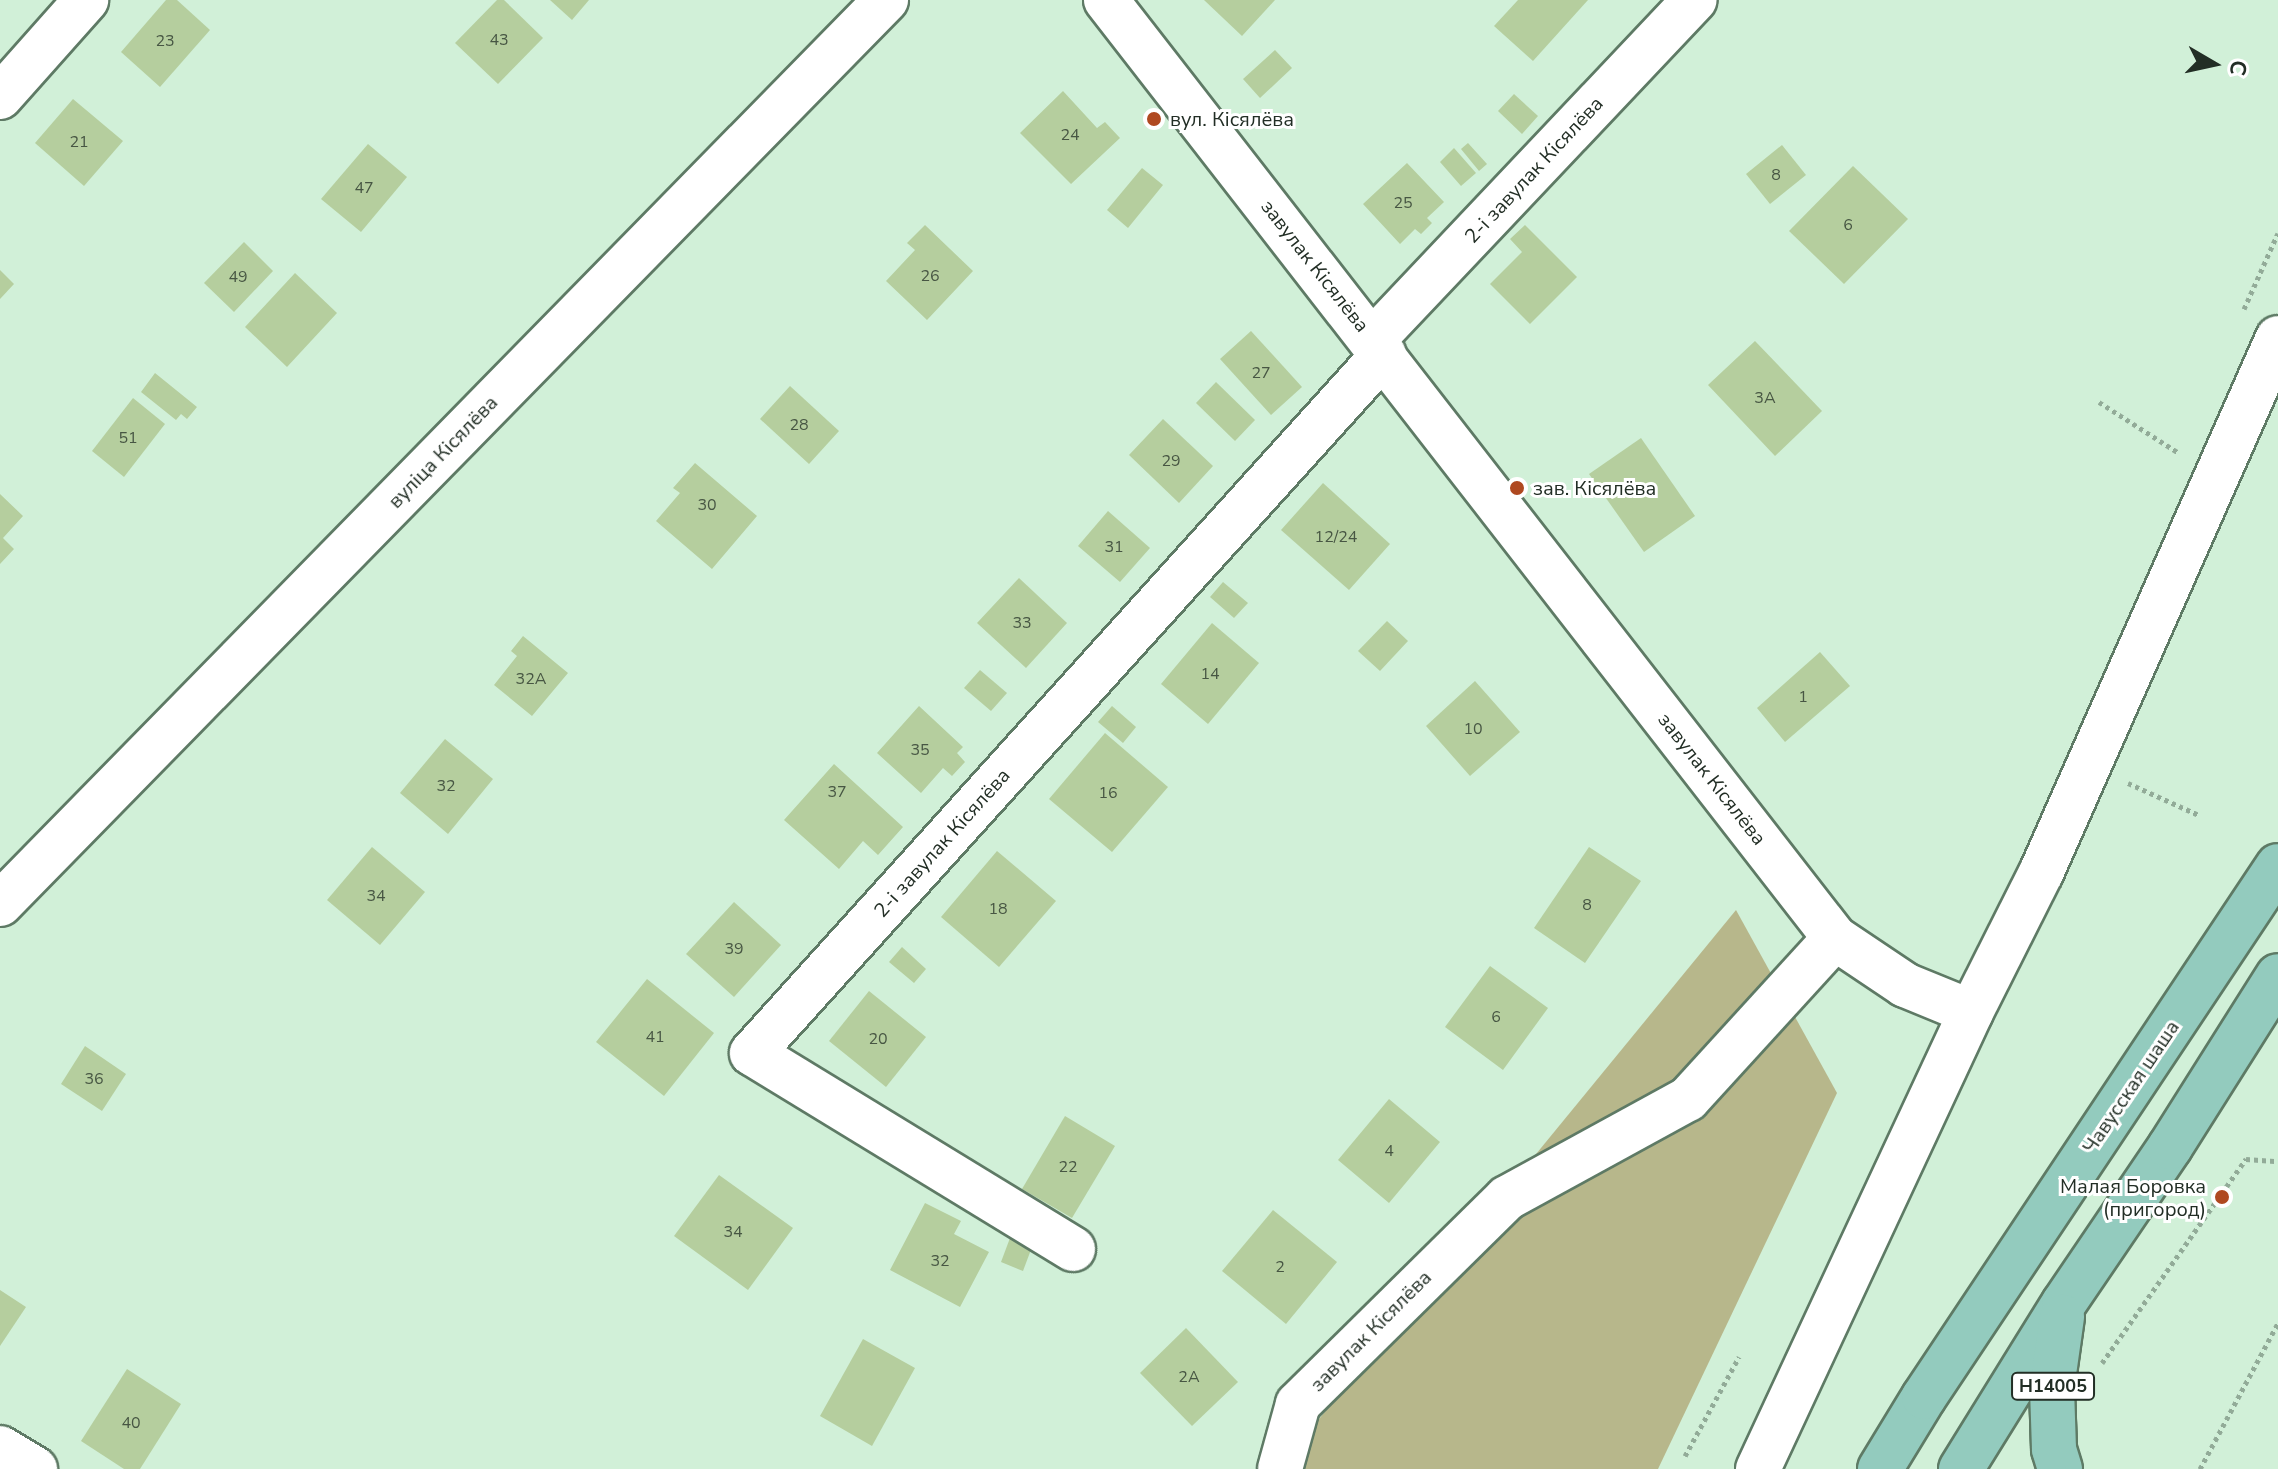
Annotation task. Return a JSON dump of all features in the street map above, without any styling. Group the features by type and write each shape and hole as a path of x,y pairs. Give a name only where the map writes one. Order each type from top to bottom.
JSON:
{"main road":[{"name":"Чавусская шаша","path":"1880,1469 1924,1397 2278,866"},
{"path":"1961,1469 2064,1303 2170,1147 2278,976"},
{"name":"Н14005","path":"2060,1469 2054,1449 2052,1388 2064,1303"}],"street":[{"path":"0,97 86,0"},
{"name":"вуліца Кісялёва","path":"0,904 886,0"},
{"name":"завулак Кісялёва","path":"1106,0 1835,938 1688,1099 1507,1198 1298,1404 1280,1469"},
{"name":"2-і завулак Кісялёва","path":"1073,1249 752,1053 1378,347 1695,0"},
{"path":"1758,1469 1971,1012 2041,873 2278,338"},
{"path":"1835,938 1905,985 1971,1012"},
{"path":"0,1448 35,1469"}],"path":[{"path":"2099,402 2179,453"},
{"path":"2102,1363 2246,1159 2278,1161"},
{"path":"2200,1469 2278,1323"},
{"path":"1685,1456 1739,1357"}],"green space":[{"path":"1736,910 1837,1093 1658,1469 1278,1469"}],"building":[{"path":"166,0 177,0 210,30 160,87 121,52"},
{"path":"497,0 504,0 543,38 498,84 455,43"},
{"path":"550,0 589,0 572,20"},
{"path":"1204,0 1275,0 1242,36"},
{"path":"1518,0 1588,0 1533,61 1494,26"},
{"path":"1275,50 1292,68 1260,98 1243,79"},
{"path":"1063,91 1097,128 1105,122 1120,138 1071,184 1020,133"},
{"path":"1514,94 1538,116 1522,134 1498,111"},
{"path":"73,99 123,141 84,186 35,143"},
{"path":"1468,143 1487,164 1479,171 1461,149"},
{"path":"368,144 407,177 361,232 321,199"},
{"path":"1782,145 1806,175 1770,204 1746,174"},
{"path":"1454,148 1476,173 1461,186 1440,162"},
{"path":"1407,163 1444,202 1427,218 1432,223 1421,234 1415,229 1400,244 1363,204"},
{"path":"1853,166 1908,219 1844,284 1789,231"},
{"path":"1142,168 1163,185 1128,228 1107,210"},
{"path":"925,225 973,271 927,320 886,281 915,250 907,243"},
{"path":"1525,225 1577,277 1530,324 1490,284 1522,252 1510,239"},
{"path":"244,242 273,271 234,312 204,283"},
{"path":"0,270 14,284 0,299"},
{"path":"295,273 337,313 287,367 245,327"},
{"path":"1251,331 1302,387 1271,415 1220,359"},
{"path":"1755,341 1822,411 1775,456 1708,385"},
{"path":"155,373 197,407 187,419 181,414 176,420 141,392"},
{"path":"1216,382 1255,420 1235,441 1196,403"},
{"path":"790,386 839,431 809,464 760,419"},
{"path":"133,398 165,424 124,477 92,451"},
{"path":"1163,419 1213,466 1179,503 1129,455"},
{"path":"1641,438 1695,516 1644,552 1589,474"},
{"path":"695,463 757,516 712,569 656,521 680,493 673,488"},
{"path":"1323,483 1390,544 1349,590 1281,530"},
{"path":"0,494 23,516 3,538 14,549 0,564"},
{"path":"1108,511 1150,548 1120,582 1078,546"},
{"path":"1019,578 1067,623 1026,668 977,623"},
{"path":"1223,582 1248,603 1234,618 1210,597"},
{"path":"1387,621 1408,641 1380,671 1358,651"},
{"path":"1212,623 1259,663 1208,724 1161,684"},
{"path":"523,636 568,673 532,716 494,685 517,656 511,651"},
{"path":"1820,652 1850,686 1785,742 1757,708"},
{"path":"980,670 1007,693 991,711 964,688"},
{"path":"1475,681 1520,732 1470,776 1426,726"},
{"path":"919,706 963,747 957,753 965,762 952,776 943,768 921,793 877,753"},
{"path":"1112,706 1136,727 1123,743 1098,722"},
{"path":"1105,733 1168,787 1112,852 1049,799"},
{"path":"445,739 493,779 448,834 400,793"},
{"path":"834,764 903,827 878,855 863,841 839,869 784,820"},
{"path":"372,847 425,892 380,945 327,900"},
{"path":"1589,847 1641,881 1585,963 1534,928"},
{"path":"997,851 1056,901 999,967 941,917"},
{"path":"734,902 781,945 734,997 686,954"},
{"path":"902,947 926,969 914,983 889,962"},
{"path":"1490,966 1548,1008 1503,1070 1445,1027"},
{"path":"647,979 714,1033 664,1096 596,1042"},
{"path":"869,991 926,1037 886,1087 829,1041"},
{"path":"85,1046 126,1074 102,1111 61,1084"},
{"path":"1389,1099 1440,1142 1389,1203 1338,1160"},
{"path":"1065,1116 1115,1146 1072,1218 1022,1189"},
{"path":"719,1175 793,1228 748,1290 674,1236"},
{"path":"925,1203 961,1221 954,1234 989,1252 960,1307 890,1270"},
{"path":"1273,1210 1337,1262 1286,1324 1222,1271"},
{"path":"1010,1238 1032,1247 1023,1271 1001,1262"},
{"path":"0,1290 26,1307 0,1346"},
{"path":"1186,1328 1238,1382 1192,1426 1140,1373"},
{"path":"863,1339 915,1368 872,1446 820,1416"},
{"path":"127,1369 181,1404 140,1469 124,1469 81,1441"}],"place":[{"name":"вул. Кісялёва","path":"1154,119"},
{"name":"зав. Кісялёва","path":"1517,488"},
{"name":"Малая Боровка (пригород)","path":"2222,1197"}]}
